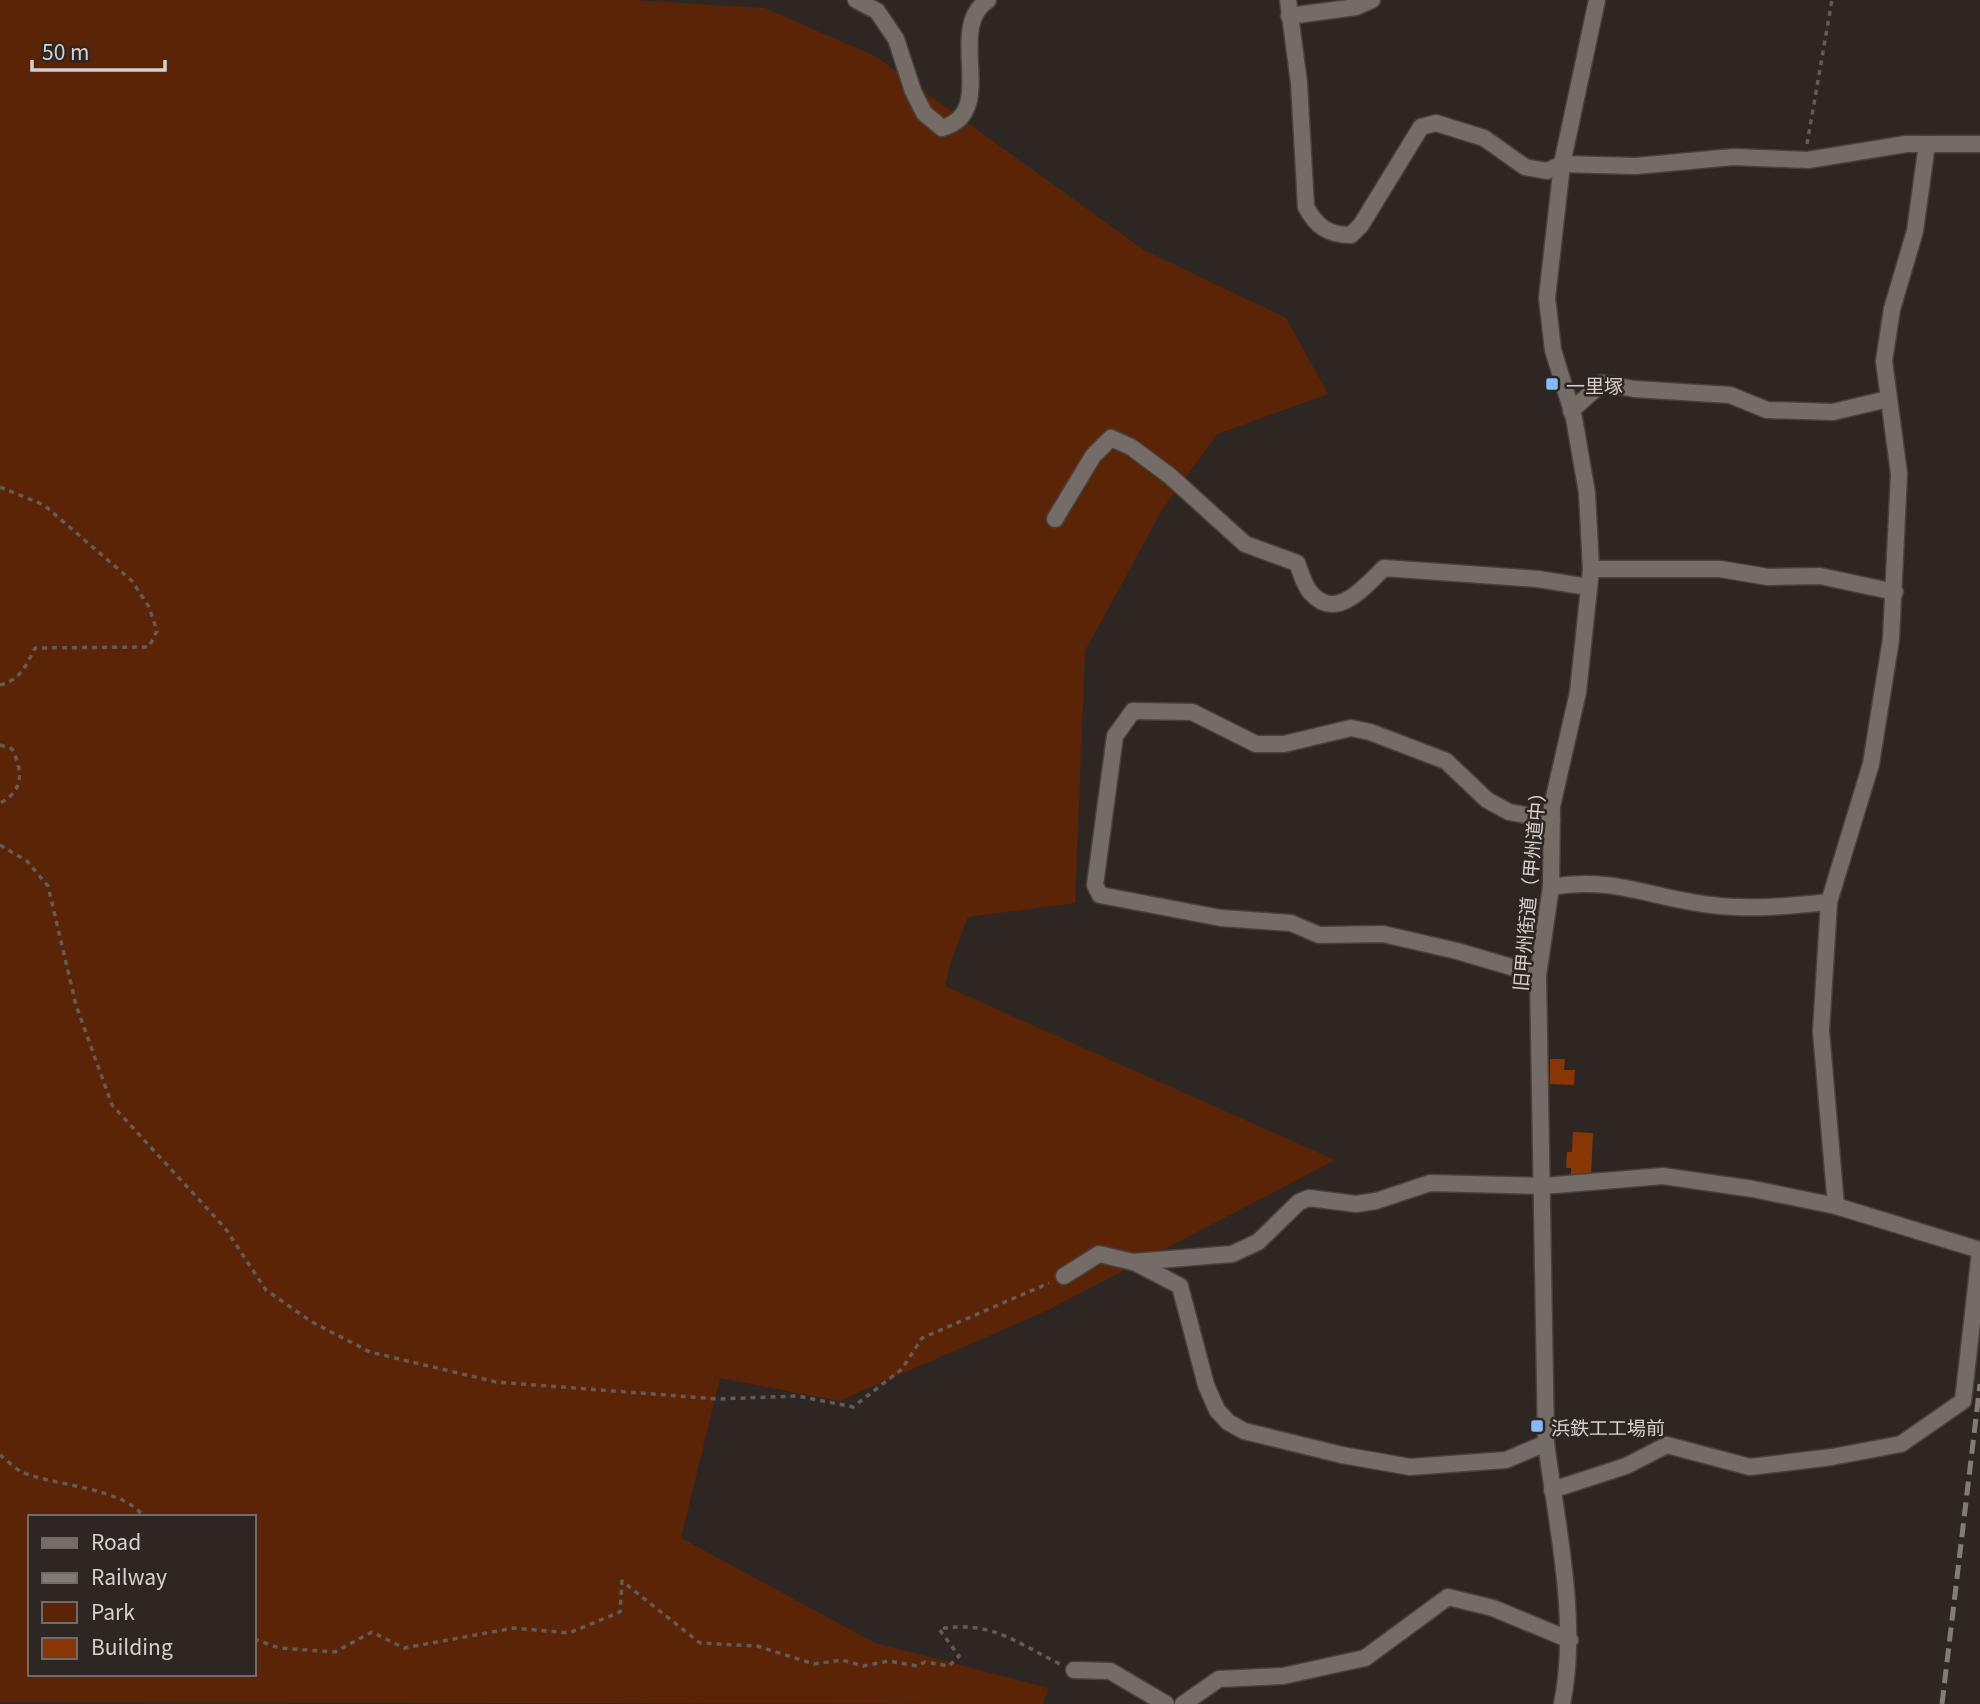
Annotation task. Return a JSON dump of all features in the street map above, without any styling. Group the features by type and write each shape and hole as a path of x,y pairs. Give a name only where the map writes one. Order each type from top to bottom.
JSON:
{"street":[{"path":"856,0 877,10 884,20 896,39 913,90 924,113 943,128 956,124 970,104 970,23 978,6 988,0"},
{"path":"1372,0 1356,7 1288,8 1298,83 1306,207 1315,224 1329,232 1351,235 1361,225 1421,127 1436,123 1484,138 1525,167 1547,172 1562,164 1636,166 1733,157 1805,160 1927,144 1980,144"},
{"name":"旧甲州街道（甲州道中）","path":"1562,1704 1569,1670 1570,1640 1546,1443 1538,975 1551,887 1552,806 1578,692 1591,569 1587,493 1571,411 1553,350 1547,298 1562,164 1597,0"},
{"path":"1836,1206 1821,1031 1829,902 1871,764 1891,639 1899,474 1884,361 1892,309 1914,231 1927,144"},
{"path":"1571,411 1602,383 1634,389 1730,395 1767,410 1833,412 1888,399"},
{"path":"1055,519 1093,456 1111,438 1131,447 1170,476 1245,544 1297,562 1310,593 1326,604 1348,602 1384,568 1525,578 1588,587"},
{"path":"1591,569 1720,569 1768,577 1820,576 1895,592"},
{"path":"1538,975 1457,951 1383,934 1319,935 1291,923 1221,918 1100,895 1096,885 1115,736 1133,711 1192,712 1256,744 1284,744 1351,728 1370,732 1446,761 1487,800 1509,812 1552,820"},
{"path":"1551,887 1570,884 1615,884 1709,905 1757,908 1829,902"},
{"path":"1133,1262 1232,1254 1258,1242 1299,1202 1309,1198 1356,1204 1376,1201 1430,1183 1543,1186 1662,1176 1754,1189 1836,1206 1980,1251 1963,1401 1900,1444 1832,1457 1750,1467 1667,1444 1626,1466 1552,1490"},
{"path":"1064,1276 1099,1254 1133,1262 1180,1286 1206,1385 1217,1410 1228,1422 1244,1430 1342,1455 1410,1467 1506,1460 1546,1443"},
{"path":"1183,1704 1219,1679 1283,1676 1365,1658 1448,1597 1493,1608 1570,1640"},
{"path":"1074,1671 1110,1671 1166,1704"}],"path":[{"path":"1805,160 1832,0"},
{"path":"0,487 44,505 132,581 149,607 158,631 149,647 35,648 23,671 13,682 0,685"},
{"path":"0,745 12,749 20,765 19,785 12,797 0,803"},
{"path":"0,845 27,861 48,887 76,1005 112,1105 225,1228 266,1290 312,1322 370,1352 496,1382 718,1399 797,1396 853,1407 902,1369 922,1338 1064,1276"},
{"path":"0,1455 22,1472 77,1485 138,1508 143,1515"},
{"path":"256,1640 279,1648 335,1652 372,1632 404,1648 514,1628 569,1633 620,1612 622,1581 700,1643 757,1646 814,1664 842,1660 863,1666 889,1661 917,1666 925,1662 949,1666 959,1656 939,1629 966,1624 989,1629 1074,1671"}],"green space":[{"path":"0,0 632,0 765,8 875,56 1144,250 1286,318 1328,394 1217,434 1162,510 1085,651 1075,903 968,917 952,958 945,986 1335,1160 1046,1311 839,1401 720,1378 681,1538 875,1643 1049,1688 1043,1704 0,1702"}],"building":[{"path":"1550,1059 1565,1059 1564,1070 1575,1070 1574,1085 1550,1084"},
{"path":"1573,1132 1593,1133 1591,1176 1571,1175 1571,1168 1566,1168 1567,1152 1572,1152"}],"railway":[{"path":"1942,1704 1980,1384"}],"place":[{"name":"一里塚","path":"1552,384"},
{"name":"浜鉄工工場前","path":"1537,1426"}]}
